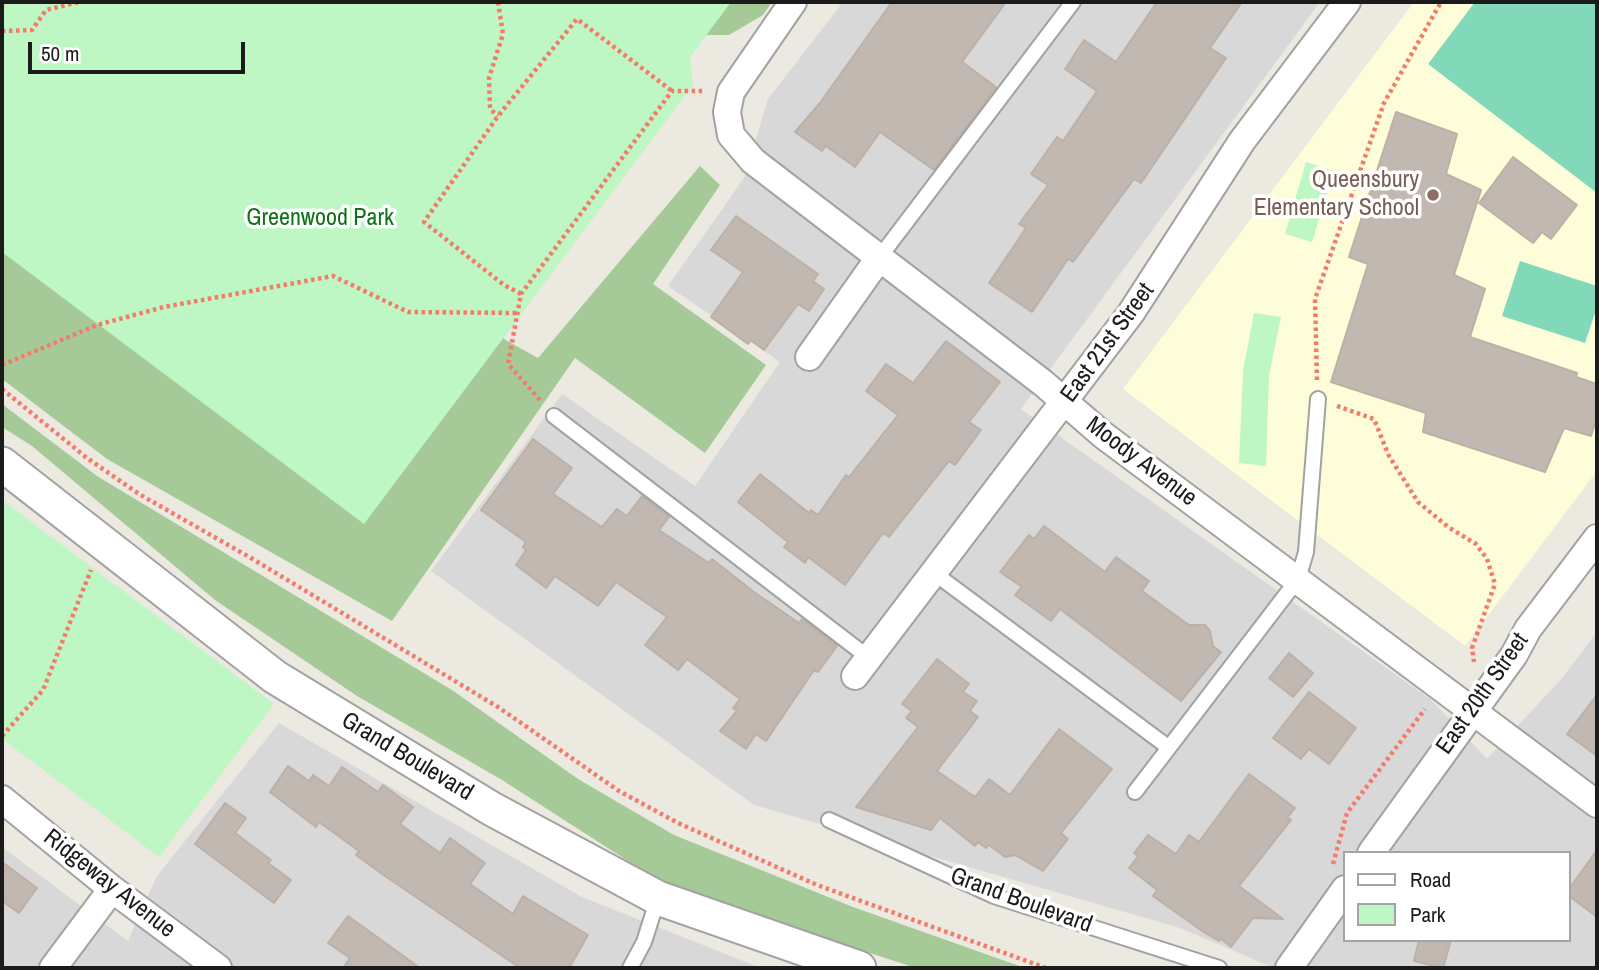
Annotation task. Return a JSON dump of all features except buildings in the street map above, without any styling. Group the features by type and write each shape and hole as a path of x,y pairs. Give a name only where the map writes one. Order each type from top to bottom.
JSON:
{"street":[{"path":"731,92 793,2"},
{"name":"East 21st Street","path":"862,667 1151,285 1242,141 1347,2"},
{"name":"Moody Avenue","path":"731,92 727,112 730,135 753,161 1065,402 1103,435 1597,804"},
{"path":"808,358 879,258"},
{"name":"Grand Boulevard","path":"2,464 275,677 492,809 658,898 859,968"},
{"name":"East 20th Street","path":"1372,851 1514,655 1528,629 1597,538"},
{"name":"Ridgeway Avenue","path":"2,799 112,889 218,968"},
{"path":"1289,968 1337,882"},
{"path":"53,968 112,889"}],"lane":[{"path":"879,258 1073,2"},
{"path":"1135,792 1298,579 1306,552 1318,399"},
{"path":"554,416 862,667"},
{"path":"934,573 1168,747"},
{"name":"Grand Boulevard","path":"829,820 994,896 1219,968"},
{"path":"630,968 644,943 658,898"}],"path":[{"path":"2,31 32,30 46,10 79,2"},
{"path":"498,2 503,34 489,78 490,109 499,116"},
{"path":"1441,2 1384,103 1315,299 1318,399 1374,419 1389,456 1418,502 1448,527 1476,544 1487,559 1496,584 1472,648 1474,662"},
{"path":"520,294 504,285 424,222 499,116 577,19 672,91 731,92"},
{"path":"554,416 508,364 520,294 672,91"},
{"path":"2,365 97,326 164,307 333,276 408,312 516,313"},
{"path":"2,389 87,458 139,494 486,700 619,791 678,823 817,885 1046,968"},
{"path":"2,736 43,690 102,543"},
{"path":"1337,882 1347,813 1430,701"}],"shaded area":[{"path":"843,2 1320,2 1021,409 1430,699 1487,759 1563,677 1597,632 1597,968 1274,968 1180,928 754,805 431,571 562,394 695,486 780,362 668,286 744,178 768,99"},
{"name":"Queensbury Elementary School","path":"1414,2 1597,2 1597,471 1465,646 1123,389"},
{"path":"279,723 582,897 761,968 2,968 2,847 128,941 157,876"}],"green space":[{"name":"Greenwood Park","path":"2,2 772,2 763,15 729,35 654,35 499,295 504,339 538,358 700,166 720,185 653,284 766,365 705,453 575,358 392,621 107,459 2,379"},
{"name":"Greenwood Park","path":"2,2 731,2 690,57 693,85 364,524 2,252"},
{"path":"1475,2 1597,2 1597,193 1428,64"},
{"path":"1306,162 1334,171 1312,242 1285,234"},
{"path":"1520,261 1597,286 1597,307 1585,343 1502,316"},
{"path":"1254,313 1281,317 1269,375 1266,466 1239,463 1243,371"},
{"path":"2,404 97,476 452,690 578,779 674,835 853,907 1025,968 916,968 670,888 502,780 357,696 215,600 32,446 2,427"},
{"path":"2,500 274,704 159,857 2,739"}],"place":[{"name":"Queensbury Elementary School","path":"1433,195"}]}
